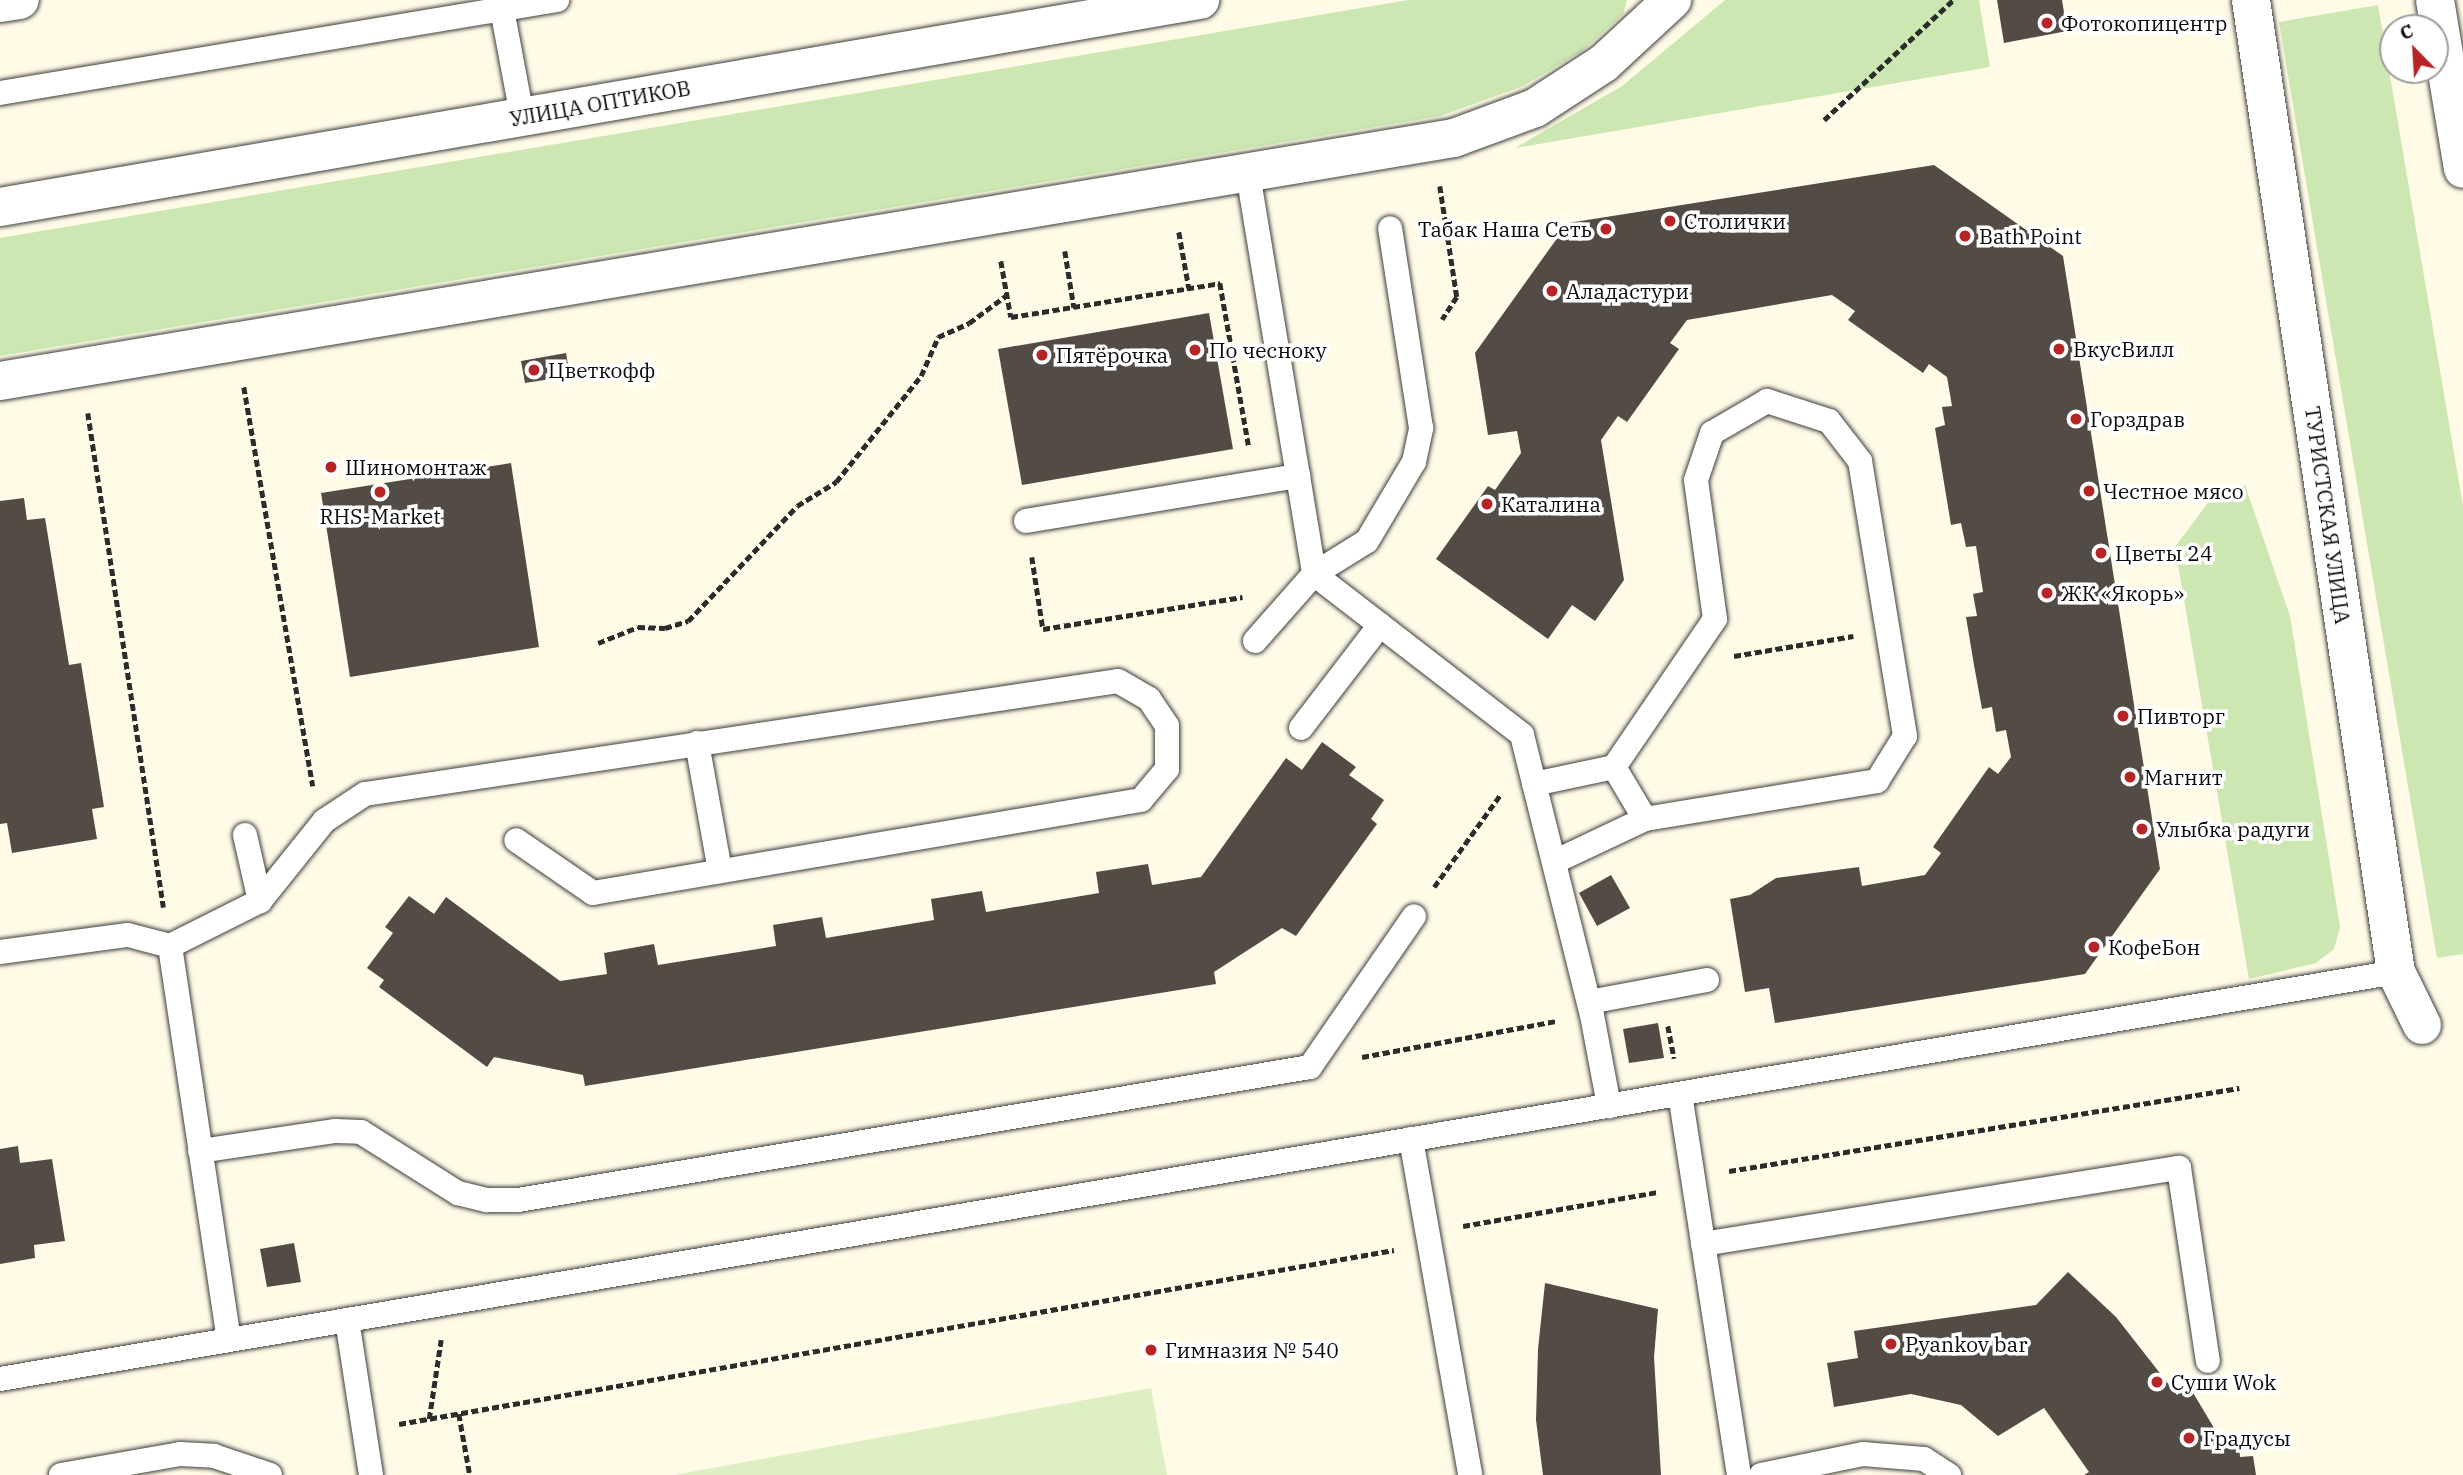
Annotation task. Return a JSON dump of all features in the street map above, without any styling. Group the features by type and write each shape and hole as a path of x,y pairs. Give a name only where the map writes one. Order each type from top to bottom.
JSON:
{"street":[{"path":"0,4 20,0"},
{"name":"УЛИЦА ОПТИКОВ","path":"0,207 1200,0"},
{"path":"0,381 1454,138 1535,108 1604,63 1672,0"},
{"name":"ТУРИСТСКАЯ УЛИЦА","path":"2252,0 2396,972 2422,1026"},
{"path":"2435,0 2463,169"}],"lane":[{"path":"0,93 557,0"},
{"path":"502,9 522,116"},
{"path":"1248,174 1298,476 1308,581"},
{"path":"1255,641 1308,581 1367,541 1414,462 1421,428 1390,228"},
{"path":"1534,784 1614,767 1715,619 1696,480 1712,433 1767,401 1829,421 1860,461 1905,736 1877,781 1645,819 1554,862"},
{"path":"1026,522 1298,476"},
{"path":"1308,581 1380,625 1522,735 1590,1008 1609,1107"},
{"path":"1301,728 1380,625"},
{"path":"0,952 128,935 170,946 260,901 324,821 365,794 1118,681 1149,699 1167,726 1167,769 1142,800 593,893 516,840"},
{"path":"697,743 720,871"},
{"path":"1614,767 1645,819"},
{"path":"245,835 260,901"},
{"path":"200,1150 337,1131 362,1132 458,1193 487,1200 518,1200 1310,1067 1414,916"},
{"path":"170,946 229,1340"},
{"path":"0,1379 2396,972"},
{"path":"1590,1008 1661,988 1707,980"},
{"path":"1680,1094 1739,1475"},
{"path":"1411,1139 1470,1475"},
{"path":"1703,1244 2179,1168 2208,1361"},
{"path":"347,1320 371,1475"},
{"path":"61,1475 180,1454 214,1456 270,1475"},
{"path":"1761,1475 1863,1454 1924,1459 1949,1475"}],"path":[{"path":"1824,120 1953,0"},
{"path":"1412,368 1457,297 1440,186"},
{"path":"1179,232 1189,288"},
{"path":"1066,250 1074,307"},
{"path":"1001,261 1011,317 1220,283 1255,483"},
{"path":"598,643 638,627 665,628 688,621 797,506 836,482 921,376 938,337 969,323 1007,295"},
{"path":"244,387 315,797 324,821"},
{"path":"88,413 170,946"},
{"path":"1026,522 1043,629 1308,581"},
{"path":"1684,664 1888,630"},
{"path":"1414,916 1482,820"},
{"path":"1661,988 1680,1094"},
{"path":"1310,1067 1590,1008"},
{"path":"363,1430 1430,1244 1451,1228 1665,1191 1714,1173 2239,1088"},
{"path":"429,1419 446,1303"},
{"path":"459,1414 470,1475"}],"green space":[{"path":"1408,0 1627,0 1623,14 1582,51 1523,86 1441,116 0,356 0,238"},
{"path":"1725,0 1979,0 1990,67 1515,148 1622,86"},
{"path":"2378,5 2379,84 2391,84 2463,506 2463,954 2437,958 2279,22"},
{"path":"2245,485 2290,616 2340,927 2334,949 2316,963 2249,979 2175,547 2213,496"},
{"path":"1151,1388 1167,1475 674,1475"}],"building":[{"path":"1997,0 2062,0 2067,31 2004,43"},
{"name":"ЖК «Якорь»","path":"1934,165 2063,256 2160,869 2085,974 1775,1023 1769,988 1745,992 1730,899 1750,895 1776,878 1859,867 1862,886 1925,875 1941,853 1933,847 1989,767 1998,774 2011,757 2006,730 1996,732 1992,707 1982,709 1974,665 1966,617 1977,616 1973,594 1983,592 1976,546 1966,547 1961,523 1951,525 1935,428 1945,425 1942,407 1952,406 1947,377 1929,364 1923,373 1848,320 1855,311 1832,295 1687,320 1670,343 1679,349 1627,422 1618,416 1601,440 1624,580 1595,621 1572,605 1548,639 1436,559 1488,486 1495,490 1521,453 1517,431 1488,435 1475,353 1568,223"},
{"path":"1209,313 1233,449 1022,485 998,349"},
{"path":"566,353 570,376 525,383 521,361"},
{"path":"511,463 539,647 350,677 321,493"},
{"path":"24,498 27,520 45,518 69,665 81,663 104,807 92,809 97,839 12,853 7,823 0,824 0,501"},
{"path":"1322,742 1356,767 1349,775 1384,800 1371,819 1377,824 1296,936 1282,928 1214,972 1216,984 585,1086 583,1075 494,1057 487,1067 379,987 384,980 367,968 393,933 385,927 409,896 434,914 446,897 560,981 607,974 604,953 654,944 658,965 776,946 773,925 822,917 826,938 934,920 931,899 982,891 986,912 1099,893 1096,872 1148,864 1152,885 1201,877 1286,758 1302,770"},
{"path":"1611,875 1630,908 1597,926 1579,893"},
{"path":"1658,1023 1664,1058 1629,1063 1623,1029"},
{"path":"18,1146 20,1163 52,1159 65,1241 34,1245 35,1258 0,1264 0,1149"},
{"path":"294,1243 301,1282 267,1287 260,1249"},
{"path":"2068,1272 2116,1317 2177,1395 2189,1386 2220,1438 2238,1436 2240,1457 2253,1456 2256,1475 2084,1475 2089,1472 2044,1408 1998,1436 1961,1405 1911,1394 1834,1407 1827,1363 1858,1358 1854,1331 2036,1305"},
{"path":"1545,1283 1658,1309 1654,1357 1661,1475 1543,1475 1536,1420 1538,1349"}],"place":[{"name":"Фотокопицентр","path":"2047,23"},
{"name":"Столички","path":"1670,221"},
{"name":"Табак Наша Сеть","path":"1606,229"},
{"name":"Bath Point","path":"1965,236"},
{"name":"Аладастури","path":"1552,291"},
{"name":"ВкусВилл","path":"2059,349"},
{"name":"По чесноку","path":"1195,350"},
{"name":"Пятёрочка","path":"1042,355"},
{"name":"Цветкофф","path":"534,370"},
{"name":"Горздрав","path":"2076,419"},
{"name":"Шиномонтаж","path":"331,467"},
{"name":"Честное мясо","path":"2089,491"},
{"name":"RHS-Market","path":"380,492"},
{"name":"Каталина","path":"1487,504"},
{"name":"Цветы 24","path":"2101,553"},
{"name":"ЖК «Якорь»","path":"2047,593"},
{"name":"Пивторг","path":"2123,716"},
{"name":"Магнит","path":"2130,777"},
{"name":"Улыбка радуги","path":"2142,829"},
{"name":"КофеБон","path":"2094,947"},
{"name":"Pyankov bar","path":"1891,1344"},
{"name":"Гимназия № 540","path":"1151,1350"},
{"name":"Суши Wok","path":"2157,1382"},
{"name":"Градусы","path":"2189,1438"}]}
